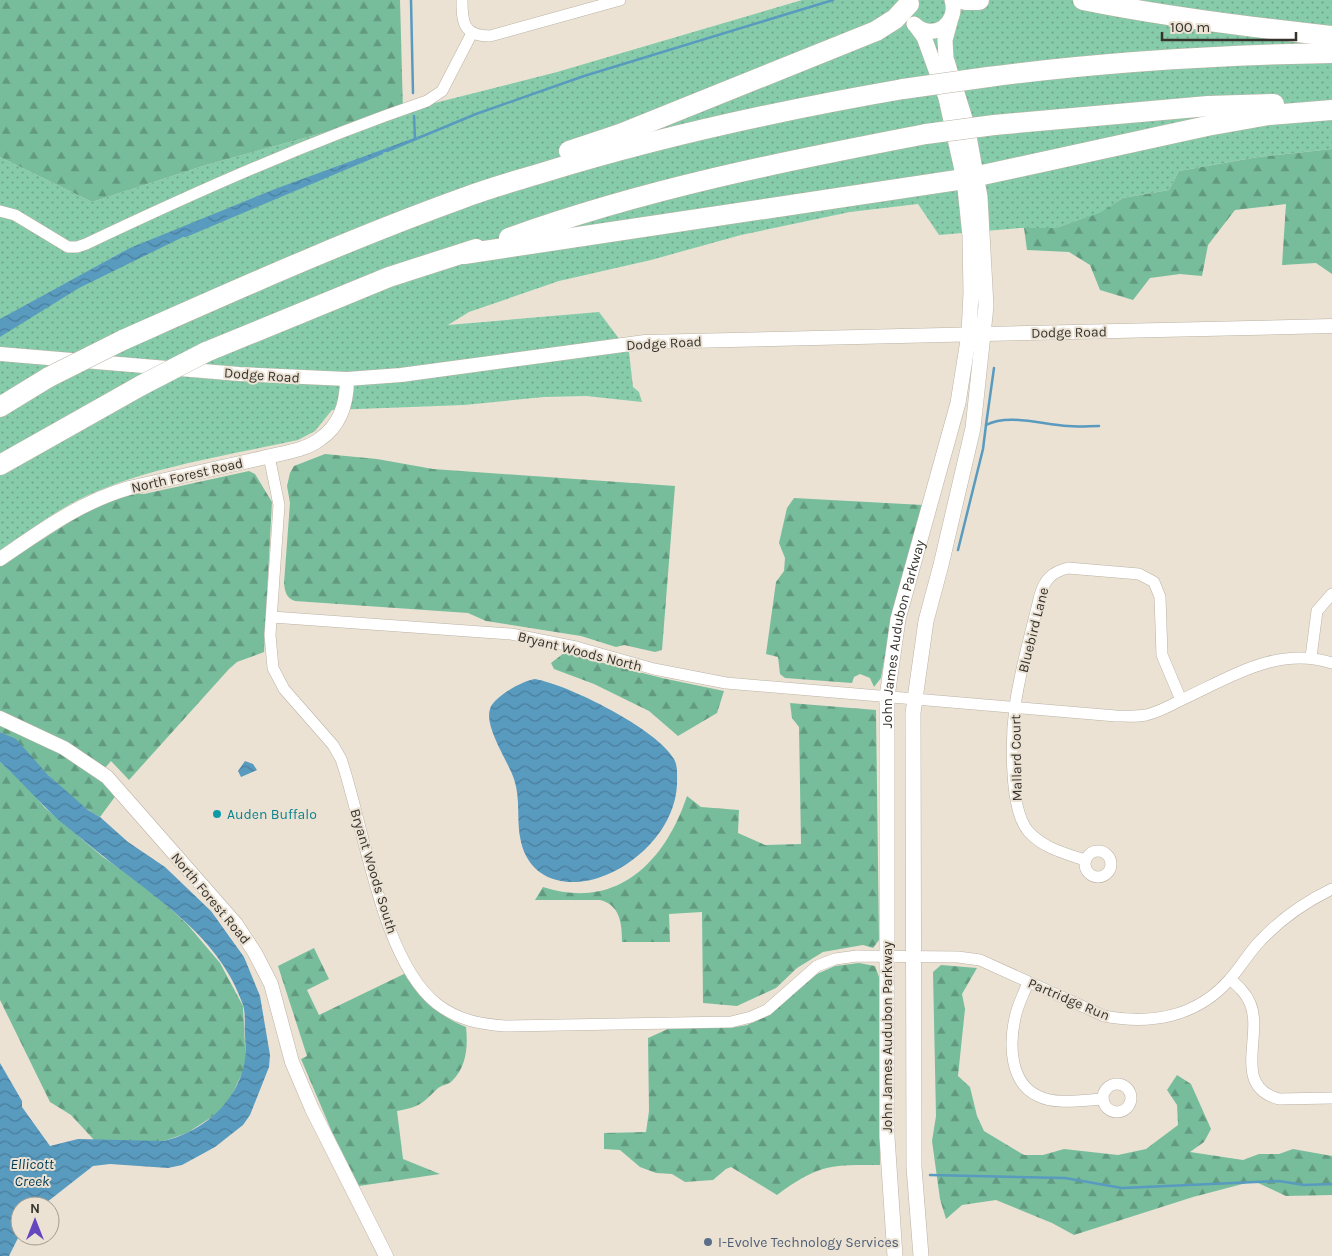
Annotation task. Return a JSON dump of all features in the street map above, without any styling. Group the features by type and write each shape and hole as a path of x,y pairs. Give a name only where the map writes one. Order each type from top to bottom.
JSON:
{"highway":[{"path":"965,0 979,0"},
{"path":"1083,0 1154,14 1332,36"},
{"path":"515,182 564,153 620,134 876,31 895,19 910,2"},
{"path":"0,407 48,377 123,340 333,248 468,196 611,152 811,104 988,77 1058,68 1202,57 1332,53"},
{"path":"0,466 142,384 206,352 389,277 464,254 566,217 645,195 761,166 926,134 994,125 1208,106 1332,102"},
{"path":"464,254 971,178 1207,126 1269,115 1332,110"}],"main road":[{"name":"John James Audubon Parkway","path":"895,1256 887,1137 887,697 898,619 953,425 969,334 971,178 967,125 946,58 945,40 954,8 952,0"},
{"name":"John James Audubon Parkway","path":"910,2 909,13 927,44 971,178 985,253 984,334 973,428 926,620 914,699 914,1167 921,1256"},
{"path":"916,26 930,32 938,30 950,22"},
{"path":"892,1226 918,1225"}],"street":[{"path":"462,0 462,19 466,27 472,33 490,36 620,0"},
{"path":"0,211 15,215 68,247 86,244 197,192 310,143 427,101 442,92 472,33"},
{"name":"Dodge Road","path":"0,354 239,374 347,380 401,375 645,342 1332,326"},
{"name":"North Forest Road","path":"0,559 61,518 104,496 129,488 304,447 325,435 336,423 343,410 347,380"},
{"name":"Bryant Woods South","path":"269,456 279,505 270,650 275,672 284,689 328,740 341,759 372,871 396,942 423,991 438,1005 454,1015 474,1023 504,1026 731,1022 751,1017 767,1010 808,972 827,962 844,957 913,956"},
{"name":"Bluebird Lane","path":"1015,707 1043,586 1053,574 1068,568 1139,574 1154,582 1160,597 1162,656 1181,700"},
{"path":"1311,657 1318,611 1322,603 1332,594"},
{"name":"Bryant Woods North","path":"272,617 511,634 562,643 654,669 708,681 914,699"},
{"path":"914,699 1136,716 1155,712 1262,663 1290,657 1311,657 1332,663"},
{"name":"Mallard Court","path":"1015,707 1015,800 1022,820 1028,830 1044,844 1085,860"},
{"name":"North Forest Road","path":"0,718 64,748 107,777 236,924 255,953 271,984 292,1062 312,1109 386,1256"},
{"name":"Partridge Run","path":"913,956 970,958 992,965 1104,1016 1142,1021 1172,1016 1195,1006 1230,979 1251,951 1272,929 1295,910 1332,890"},
{"path":"1230,979 1245,994 1253,1012 1252,1069 1259,1088 1272,1097 1279,1099 1332,1098"},
{"path":"1028,982 1014,1019 1013,1060 1018,1078 1028,1089 1046,1099 1103,1099"}],"green space":[{"path":"0,0 400,0 403,111 206,165 92,202 0,157"},
{"path":"802,0 1332,0 1332,149 1258,157 1179,171 1169,190 1123,198 1098,214 1056,228 1020,228 939,235 918,204 850,212 741,235 651,260 559,281 469,312 448,325 599,312 629,352 633,387 639,392 642,402 586,396 544,397 464,405 332,410 315,431 298,440 187,463 104,488 59,510 0,551 0,157 92,202 206,165 403,111 557,72"},
{"path":"1332,149 1332,274 1316,263 1282,265 1286,204 1235,210 1208,245 1202,276 1180,274 1150,278 1133,300 1100,290 1090,265 1069,252 1027,250 1024,228 1056,228 1099,213 1123,198 1169,190 1179,171 1258,157"},
{"path":"325,454 377,459 433,469 675,486 662,650 655,652 624,645 616,647 581,636 486,621 468,613 292,600 286,594 284,583 290,503 287,486 294,466"},
{"path":"249,471 255,474 272,502 264,652 237,662 229,669 129,780 111,761 105,768 0,713 0,566 87,511 132,493 144,494"},
{"path":"794,498 923,505 892,615 881,678 874,687 870,678 860,674 854,677 852,683 785,678 780,674 778,657 766,654 776,582 784,571 785,558 779,543 787,508"},
{"path":"564,653 662,678 724,691 717,713 678,736 649,711 594,684 554,669 551,663"},
{"path":"790,703 876,710 879,940 873,948 863,945 823,952 797,968 776,988 737,1006 703,1003 702,912 669,914 670,942 622,942 620,922 616,910 607,902 600,900 535,900 543,887 570,893 594,892 615,886 634,875 651,860 666,841 678,820 687,796 701,807 739,810 738,833 765,845 801,844 799,727 792,718"},
{"path":"0,724 66,754 117,794 100,817 73,798 20,746 0,732"},
{"path":"0,762 26,785 45,808 103,857 151,891 187,924 220,963 243,1006 246,1065 229,1101 221,1111 187,1133 164,1141 95,1141 71,1115 50,1102 0,1000"},
{"path":"314,948 329,979 307,990 319,1015 406,973 431,1005 456,1023 466,1027 467,1042 465,1056 456,1076 451,1082 439,1088 420,1104 397,1111 403,1159 440,1174 359,1186 332,1132 301,1059 307,1056 278,966"},
{"path":"859,963 875,966 879,977 880,1165 849,1165 826,1168 804,1177 777,1195 731,1167 713,1180 685,1182 672,1174 656,1173 640,1167 620,1150 604,1149 604,1133 646,1132 649,1111 648,1038 670,1028 730,1028 747,1025 768,1015 817,974 835,966"},
{"path":"941,965 977,968 962,994 965,1009 958,1076 970,1087 977,1116 984,1131 1024,1155 1043,1155 1064,1149 1118,1155 1146,1149 1178,1125 1177,1105 1167,1090 1177,1075 1191,1084 1211,1129 1204,1142 1190,1152 1243,1160 1259,1154 1279,1154 1293,1149 1332,1156 1332,1195 1286,1196 1254,1181 1193,1197 1074,1235 1052,1223 996,1200 962,1205 946,1219 940,1199 932,1141 936,1116 933,972"}],"water":[{"path":"447,126 185,236 79,288 0,337 0,319 130,248 275,189"},
{"path":"535,679 569,690 632,722 665,747 674,759 677,771 675,799 663,827 644,850 620,868 606,875 580,882 555,880 544,875 534,867 526,856 521,842 514,779 493,734 489,716 492,704 503,694"},
{"name":"Ellicott Creek","path":"0,732 16,739 48,775 128,842 165,867 211,911 244,957 260,996 270,1055 269,1067 250,1115 243,1125 215,1147 182,1165 168,1168 110,1164 93,1166 55,1196 10,1196 10,1246 14,1246 9,1256 0,1256 0,1063 22,1101 22,1107 50,1146 78,1139 164,1141 198,1127 217,1112 232,1094 241,1077 245,1060 245,1016 243,1005 232,979 198,934 155,896 61,822 0,762"},
{"path":"245,761 253,764 257,770 241,777 238,771"}],"waterway":[{"path":"411,0 413,93"},
{"path":"387,151 476,114 584,76 833,0"},
{"path":"414,116 415,139"},
{"path":"185,236 382,153"},
{"path":"986,425 994,368"},
{"path":"958,550 983,449 986,425 1005,420 1015,420 1058,425 1099,426"},
{"path":"930,1175 1065,1178 1122,1188 1279,1181 1304,1185 1332,1184"}],"place":[{"name":"Auden Buffalo","path":"217,814"},
{"name":"I-Evolve Technology Services","path":"708,1242"}]}
